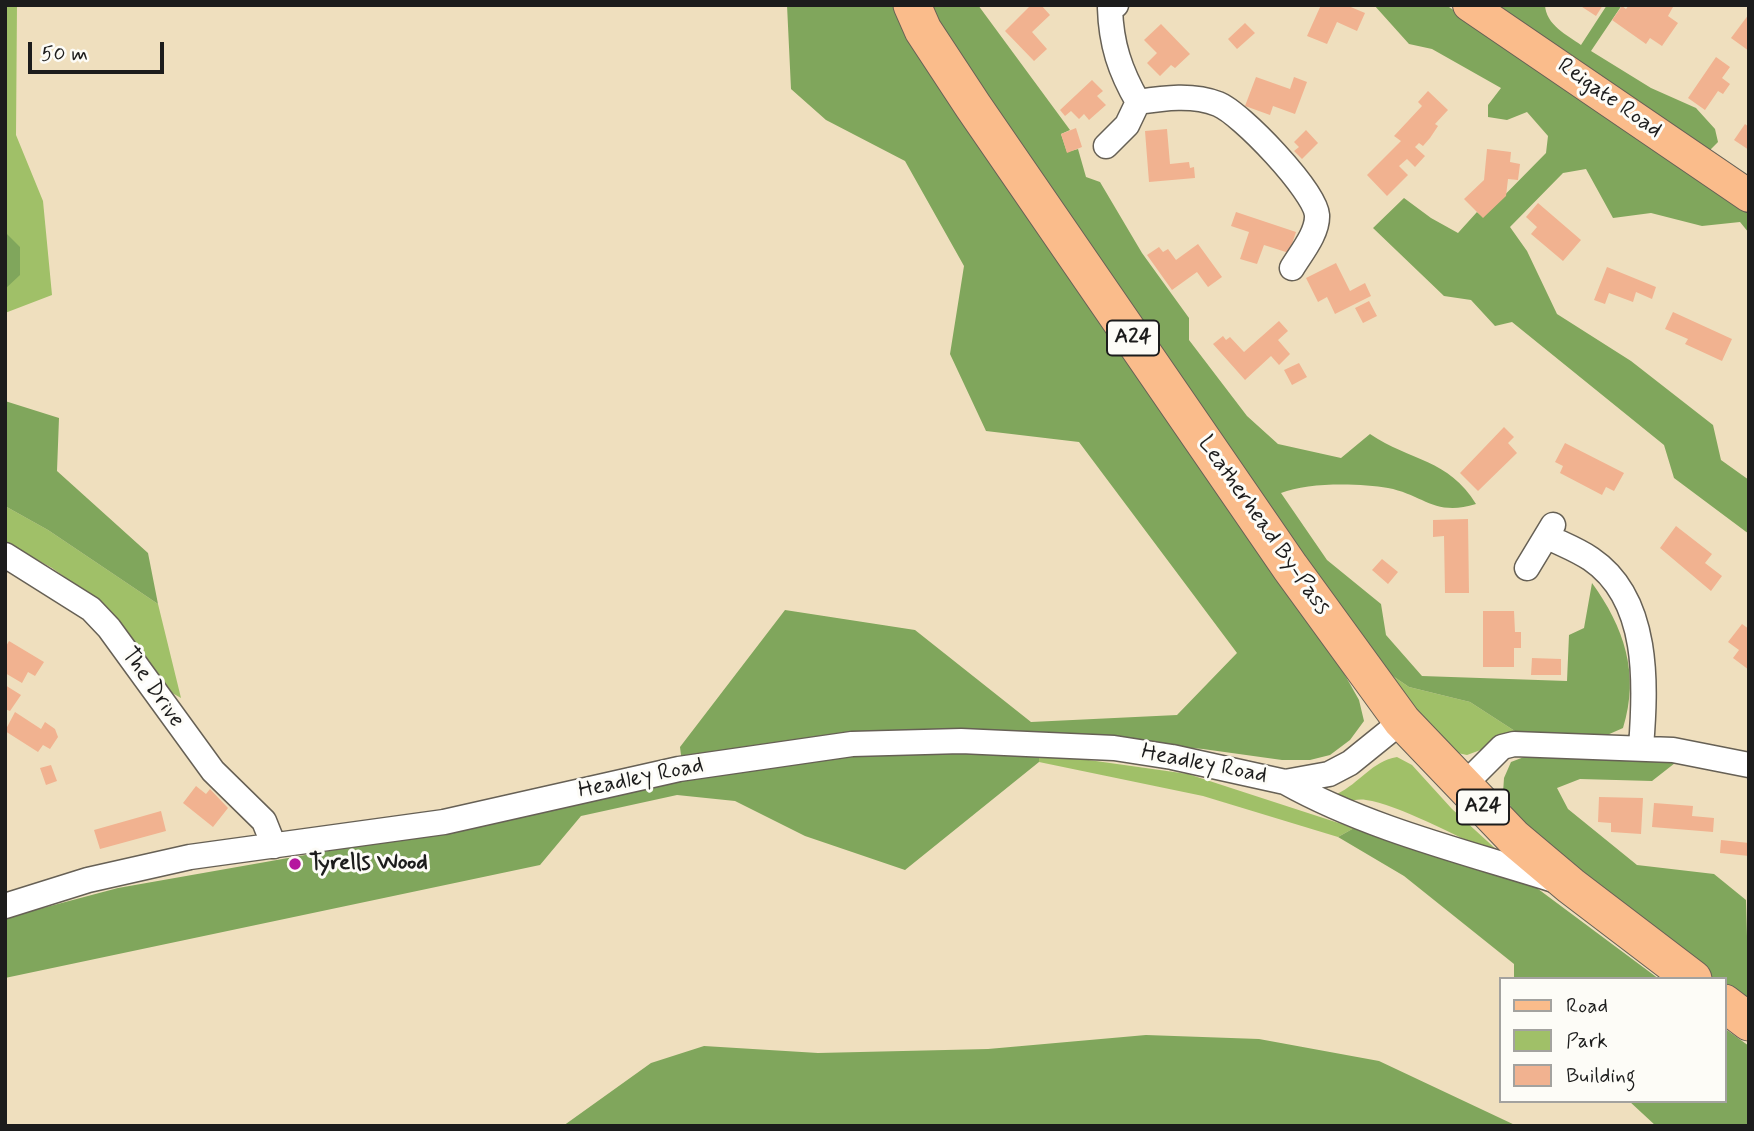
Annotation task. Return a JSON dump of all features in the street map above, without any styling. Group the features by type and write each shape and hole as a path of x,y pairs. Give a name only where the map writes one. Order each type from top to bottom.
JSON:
{"highway":[{"name":"Leatherhead By-Pass","path":"912,5 923,30 973,106 1290,568 1402,720 1462,787 1514,838 1571,886 1690,977"},
{"path":"1726,1005 1749,1022"}],"main road":[{"name":"Reigate Road","path":"1469,5 1749,196"}],"street":[{"path":"1109,6 1116,55 1123,77 1138,102"},
{"path":"1138,102 1178,97 1218,104 1233,114 1309,195 1326,225 1292,268"},
{"path":"1106,146 1127,125 1138,102"},
{"path":"1527,568 1550,531 1591,558 1606,572 1625,601 1637,631 1645,669 1641,747"},
{"name":"The Drive","path":"5,555 91,609 109,628 213,771 264,821 274,846"},
{"name":"Headley Road","path":"1285,782 1329,774 1350,763 1402,720"},
{"name":"Headley Road","path":"5,906 88,880 190,857 444,822 679,769 852,744 961,741 1114,748 1172,757 1285,782 1313,797 1421,839 1571,886"},
{"path":"1462,787 1502,747 1514,744 1641,747 1700,754 1749,765"}],"green space":[{"path":"5,5 17,5 16,135 43,201 52,295 5,313"},
{"path":"787,5 899,5 1332,652 1359,700 1364,721 1350,740 1330,755 1310,760 1282,760 1203,749 1039,734 1039,762 905,870 805,836 735,801 677,795 581,816 540,865 5,978 5,918 118,888 447,830 684,779 680,747 785,610 915,630 1031,722 1177,715 1237,653 1079,442 986,431 950,354 964,266 905,161 826,120 791,89"},
{"path":"924,5 978,5 1070,130 1061,134 1067,152 1078,149 1086,177 1100,182 1142,253 1189,318 1189,340 1247,416 1278,444 1341,458 1370,434 1441,469 1465,489 1476,504 1450,508 1400,491 1363,485 1319,485 1281,493 1327,560 1381,604 1386,635 1422,676 1567,681 1569,635 1584,628 1592,583 1613,617 1626,652 1630,689 1623,728 1598,739 1521,735 1470,702 1409,687 1387,672 1258,498"},
{"path":"1374,5 1446,5 1749,209 1749,233 1740,222 1702,226 1651,213 1613,218 1586,169 1563,173 1510,227 1527,251 1557,314 1631,361 1713,425 1721,460 1749,480 1749,534 1674,478 1664,445 1512,322 1495,326 1471,300 1444,296 1373,228 1404,198 1458,233 1477,212 1483,217 1546,153 1548,136 1527,112 1507,120 1488,117 1488,105 1501,88 1432,49 1409,44"},
{"path":"1481,5 1545,5 1553,24 1581,45 1607,5 1622,5 1591,51 1651,88 1696,108 1715,129 1718,142 1703,157"},
{"path":"5,232 20,247 20,275 5,289"},
{"path":"5,401 59,418 57,471 148,553 158,604 48,530 5,506"},
{"path":"5,506 48,530 158,604 181,698 160,686 130,635 106,606 52,568 5,542"},
{"path":"1387,672 1409,687 1470,702 1521,735 1467,755 1448,751"},
{"path":"1537,752 1665,756 1675,763 1652,781 1580,779 1557,788 1568,809 1637,865 1714,874 1746,900 1749,1009 1726,992 1726,977 1708,977 1527,835 1503,793 1504,778 1511,762"},
{"path":"1039,753 1188,774 1354,828 1338,837 1203,796 1039,762"},
{"path":"1397,757 1412,765 1452,809 1498,851 1489,851 1410,814 1379,803 1339,800 1337,794 1380,763"},
{"path":"1354,828 1522,877 1656,977 1514,977 1514,964 1404,876 1338,837"},
{"path":"1726,1029 1749,1046 1749,1126 1656,1126 1631,1103 1726,1103"},
{"path":"1146,1035 1259,1039 1379,1061 1517,1126 563,1126 651,1063 704,1046 818,1053 988,1049"}],"building":[{"path":"1031,5 1041,5 1050,15 1032,32 1047,49 1034,61 1005,31"},
{"path":"1321,5 1346,5 1365,13 1357,31 1337,22 1327,44 1307,36"},
{"path":"1579,5 1603,5 1596,16"},
{"path":"1629,5 1673,7 1668,16 1678,23 1662,46 1650,38 1646,44 1612,20 1622,6 1626,9"},
{"path":"1749,14 1749,51 1731,38"},
{"path":"1245,23 1255,33 1237,49 1228,39"},
{"path":"1161,24 1190,54 1175,68 1171,65 1160,76 1147,63 1157,53 1144,40"},
{"path":"1716,57 1730,67 1722,78 1730,84 1723,94 1718,91 1705,110 1688,98"},
{"path":"1256,77 1290,89 1294,77 1307,82 1295,114 1273,106 1270,115 1245,106"},
{"path":"1092,80 1103,91 1097,96 1106,105 1089,120 1084,114 1079,119 1071,111 1065,116 1060,110"},
{"path":"1428,91 1448,110 1435,124 1438,126 1423,146 1419,143 1415,147 1425,156 1415,167 1407,159 1399,166 1408,175 1387,196 1367,175 1401,141 1394,136 1422,106 1418,102"},
{"path":"1745,124 1749,127 1749,150 1734,140"},
{"path":"1076,128 1082,147 1067,153 1061,134"},
{"path":"1167,129 1170,164 1189,162 1190,168 1194,167 1195,178 1149,182 1145,131"},
{"path":"1306,130 1318,143 1302,159 1294,151 1299,147 1294,142"},
{"path":"1487,149 1511,152 1510,162 1520,164 1518,180 1508,179 1506,196 1483,218 1464,199 1484,180"},
{"path":"1538,203 1581,240 1563,261 1531,234 1537,227 1526,217"},
{"path":"1236,212 1296,232 1289,253 1264,245 1257,264 1240,259 1249,232 1231,226"},
{"path":"1198,244 1222,277 1208,287 1197,272 1172,290 1147,255 1159,247 1163,252 1168,249 1176,260"},
{"path":"1336,263 1350,291 1365,283 1371,296 1335,314 1327,297 1318,302 1306,278"},
{"path":"1607,267 1656,287 1652,299 1636,292 1633,302 1609,293 1605,304 1594,300"},
{"path":"1369,301 1377,316 1363,323 1355,308"},
{"path":"1673,312 1732,339 1722,361 1685,344 1688,339 1665,329"},
{"path":"1279,321 1288,331 1278,340 1290,354 1279,365 1271,356 1245,380 1213,344 1223,336 1226,340 1230,337 1244,352"},
{"path":"1299,363 1307,377 1292,385 1284,370"},
{"path":"1504,427 1514,437 1508,443 1517,453 1478,491 1460,473"},
{"path":"1565,443 1624,473 1614,491 1606,487 1602,495 1560,473 1563,466 1555,462"},
{"path":"1468,519 1469,593 1445,593 1444,536 1433,537 1433,520"},
{"path":"1676,526 1712,554 1705,563 1722,576 1711,591 1660,548"},
{"path":"1382,559 1398,572 1388,584 1372,570"},
{"path":"1483,611 1514,611 1515,632 1521,632 1521,648 1514,648 1514,667 1483,667"},
{"path":"1742,624 1749,629 1749,670 1733,658 1739,650 1728,642"},
{"path":"9,641 44,662 35,676 28,672 22,683 5,673 5,648"},
{"path":"1532,658 1561,659 1561,675 1531,675"},
{"path":"5,685 21,695 10,711 5,709"},
{"path":"15,712 41,729 45,722 55,729 58,737 50,749 43,745 38,752 5,731"},
{"path":"51,765 57,781 46,785 40,768"},
{"path":"196,786 206,794 210,789 228,808 213,827 183,803"},
{"path":"1599,797 1643,798 1641,834 1611,832 1611,823 1598,822"},
{"path":"1654,803 1693,806 1692,816 1714,818 1713,832 1652,827"},
{"path":"161,811 166,831 100,849 94,830"},
{"path":"1721,840 1749,843 1749,856 1720,853"}],"place":[{"name":"Tyrells Wood","path":"295,864"}]}
